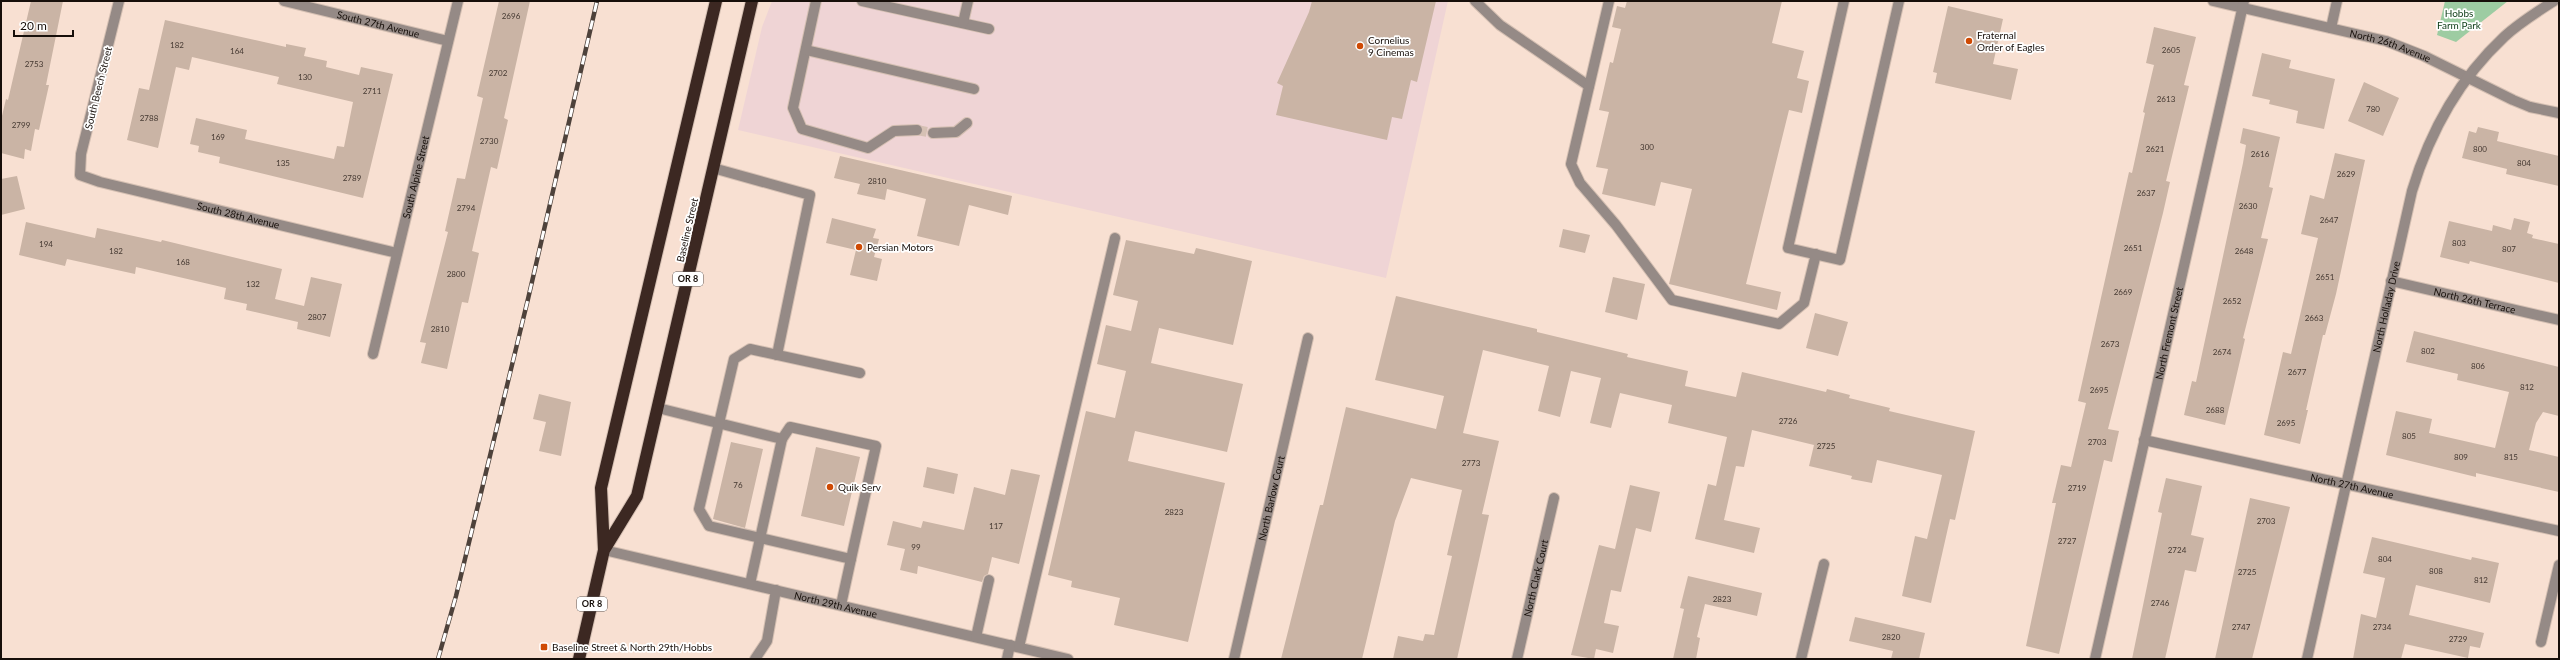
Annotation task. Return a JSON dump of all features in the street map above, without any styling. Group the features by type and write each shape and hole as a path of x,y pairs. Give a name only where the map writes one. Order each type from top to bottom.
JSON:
{"highway":[{"name":"Baseline Street","path":"579,659 604,550 601,488 716,1"},
{"name":"Baseline Street","path":"604,550 637,496 752,1"}],"street":[{"name":"South Beech Street","path":"80,175 81,154 119,1"},
{"name":"South 27th Avenue","path":"284,1 448,41"},
{"name":"South Alpine Street","path":"373,354 458,1"},
{"path":"816,1 793,108 802,129 868,148 894,131 917,130"},
{"path":"862,1 989,29"},
{"path":"963,23 968,1"},
{"path":"1475,1 1500,25 1589,86"},
{"path":"1610,1 1571,164 1580,183 1616,225 1672,300 1779,324 1804,303 1816,254"},
{"path":"1844,1 1788,248 1840,260 1899,1"},
{"name":"North 26th Avenue","path":"2213,1 2243,5 2386,41 2424,56 2530,107 2559,113"},
{"path":"2331,28 2337,1"},
{"name":"North Holladay Drive","path":"2307,659 2391,281 2412,191 2421,162 2443,112 2468,78 2504,36 2554,1"},
{"name":"North Fremont Street","path":"2095,659 2243,5"},
{"path":"806,50 974,89"},
{"path":"933,133 956,132 966,122"},
{"path":"713,168 810,195 777,355"},
{"name":"South 28th Avenue","path":"80,175 100,182 397,253"},
{"path":"1007,659 1014,646 1115,238"},
{"name":"North 26th Terrace","path":"2391,281 2559,320"},
{"name":"North Barlow Court","path":"1234,659 1308,338"},
{"path":"851,559 709,526 699,509 734,359 750,349 860,373"},
{"path":"658,408 782,439"},
{"path":"750,584 782,439 790,428 876,446 841,605"},
{"name":"North 27th Avenue","path":"2144,440 2559,531"},
{"name":"North Clark Court","path":"1517,659 1554,498"},
{"name":"North 29th Avenue","path":"604,550 1068,659"},
{"path":"1801,659 1824,564"},
{"path":"2541,642 2559,565"},
{"path":"976,637 989,580"},
{"path":"755,659 767,640 776,590"}],"shaded area":[{"path":"772,1 1448,1 1386,278 738,130 762,27"}],"green space":[{"name":"Hobbs Farm Park","path":"2445,1 2508,1 2456,42 2437,35"}],"building":[{"path":"31,1 63,1 46,85 49,85 39,130 35,129 31,151 25,149 24,159 1,153 1,120 6,99 8,100"},
{"path":"499,1 530,1 504,118 508,120 497,169 491,167 472,251 479,253 468,303 462,302 447,369 421,363 426,343 420,342 448,232 445,231 457,178 465,179 483,98 477,96"},
{"name":"Cornelius 9 Cinemas","path":"1312,1 1436,1 1417,82 1411,80 1402,119 1392,117 1387,140 1276,115 1283,86 1277,83 1309,12"},
{"path":"1627,1 1782,1 1772,43 1804,51 1797,78 1809,81 1802,113 1789,110 1746,284 1781,292 1777,310 1669,284 1692,189 1661,182 1655,206 1602,194 1608,169 1596,167 1609,112 1599,110 1610,62 1613,63 1621,29 1612,27 1617,6 1625,8"},
{"name":"Fraternal Order of Eagles","path":"1948,6 2003,19 1993,64 2018,69 2011,100 1935,83 1937,73 1933,72"},
{"path":"165,20 286,47 286,44 306,48 304,56 327,61 326,67 359,75 361,67 393,74 363,198 219,163 220,157 198,152 199,146 190,144 196,118 247,130 245,139 334,159 337,146 344,147 353,102 277,84 279,77 192,57 189,70 176,67 158,148 127,140 139,88 149,90"},
{"path":"2154,27 2196,37 2184,85 2189,86 2166,181 2170,182 2163,213 2108,429 2119,431 2112,462 2104,460 2059,654 2026,646 2056,503 2052,503 2061,465 2071,467 2086,403 2078,401 2129,172 2132,173 2145,113 2143,112 2154,65 2146,63"},
{"path":"2262,53 2291,60 2289,68 2335,79 2324,129 2296,123 2298,111 2269,104 2270,100 2252,96"},
{"path":"2364,82 2399,98 2383,136 2348,121"},
{"path":"2478,127 2499,132 2497,141 2559,156 2559,186 2506,174 2507,169 2462,158 2469,131 2476,133"},
{"path":"2243,128 2280,137 2269,187 2273,188 2261,238 2268,239 2243,338 2245,339 2225,425 2184,415 2192,381 2196,382 2243,163 2246,145 2240,143"},
{"path":"2335,153 2365,160 2336,294 2325,335 2323,335 2300,444 2264,435 2283,352 2291,354 2318,238 2301,234 2310,195 2324,199"},
{"path":"840,156 1012,196 1008,215 969,205 959,246 917,236 926,199 887,189 885,200 857,194 860,184 834,178"},
{"path":"17,176 25,209 1,215 1,179"},
{"name":"Persian Motors","path":"832,218 876,229 873,238 879,239 874,257 882,259 877,281 850,275 856,250 826,243"},
{"path":"2514,218 2530,222 2527,233 2533,235 2532,238 2559,244 2559,283 2470,261 2469,264 2440,257 2449,221 2492,231 2493,225 2511,230"},
{"path":"26,222 95,238 97,228 161,242 162,240 282,269 275,299 304,306 311,277 342,284 330,337 297,329 298,322 246,310 247,304 224,299 226,288 136,267 135,274 67,259 65,266 19,255"},
{"path":"1563,229 1590,235 1585,253 1559,247"},
{"path":"1126,240 1194,254 1196,248 1252,261 1233,345 1159,328 1151,363 1243,384 1227,452 1135,431 1128,461 1225,483 1188,642 1114,625 1120,598 1071,587 1072,581 1048,575 1086,411 1115,418 1126,371 1097,364 1106,325 1131,331 1138,301 1113,295"},
{"path":"1613,277 1645,284 1637,320 1605,312"},
{"path":"1396,296 1537,329 1537,332 1628,354 1627,357 1688,371 1685,386 1736,397 1742,372 1826,392 1827,389 1850,395 1849,398 1890,408 1889,411 1975,431 1955,520 1950,519 1931,603 1902,596 1915,536 1927,539 1942,475 1877,460 1872,483 1851,479 1852,476 1809,466 1814,445 1752,430 1744,467 1736,466 1724,520 1760,528 1754,553 1695,539 1708,484 1716,486 1727,437 1668,423 1672,405 1620,393 1611,428 1590,423 1601,378 1571,371 1560,417 1538,411 1549,366 1483,350 1463,433 1499,441 1482,514 1489,515 1457,659 1393,659 1398,636 1423,641 1425,634 1434,635 1452,556 1447,555 1462,490 1411,478 1395,521 1362,659 1281,659 1320,505 1323,505 1346,407 1436,429 1444,396 1375,380"},
{"path":"1815,313 1848,322 1838,356 1806,348"},
{"path":"2414,331 2559,367 2559,416 2543,412 2536,423 2529,450 2559,457 2559,492 2476,473 2476,477 2386,455 2396,411 2432,419 2429,433 2495,448 2509,392 2457,380 2458,374 2406,362"},
{"path":"539,394 571,402 561,456 539,451 546,422 533,419"},
{"path":"731,442 763,449 745,528 713,519"},
{"name":"Quik Serv","path":"816,447 860,457 844,526 801,516"},
{"path":"927,467 958,474 954,494 923,487"},
{"path":"1011,469 1040,475 1019,564 992,557 988,574 984,576 982,582 918,566 917,574 900,570 905,549 887,545 893,521 921,528 923,521 964,530 974,487 1005,495"},
{"path":"2166,478 2202,486 2191,535 2204,538 2196,572 2185,570 2165,659 2132,659 2162,513 2158,512"},
{"path":"1630,485 1660,492 1651,532 1636,528 1621,592 1611,590 1604,623 1619,626 1613,653 1596,649 1594,659 1571,655 1599,545 1615,549"},
{"path":"2250,498 2290,507 2252,659 2215,659"},
{"path":"2372,537 2471,560 2472,557 2499,563 2490,603 2416,585 2409,615 2484,633 2480,648 2470,646 2468,658 2405,644 2401,659 2353,659 2361,614 2376,618 2385,578 2363,573"},
{"path":"1688,576 1762,593 1757,616 1705,604 1697,637 1700,638 1696,659 1673,659 1684,609 1680,608"},
{"path":"1855,617 1925,633 1919,659 1891,659 1893,651 1849,641"}],"tunnel":[{"path":"917,130 933,133"}],"railway":[{"path":"438,659 456,596 528,299 597,1"}],"place":[{"name":"Fraternal Order of Eagles","path":"1969,41"},
{"name":"Cornelius 9 Cinemas","path":"1360,46"},
{"name":"Persian Motors","path":"859,247"},
{"name":"Quik Serv","path":"830,487"},
{"name":"Baseline Street & North 29th/Hobbs","path":"544,647"}]}
